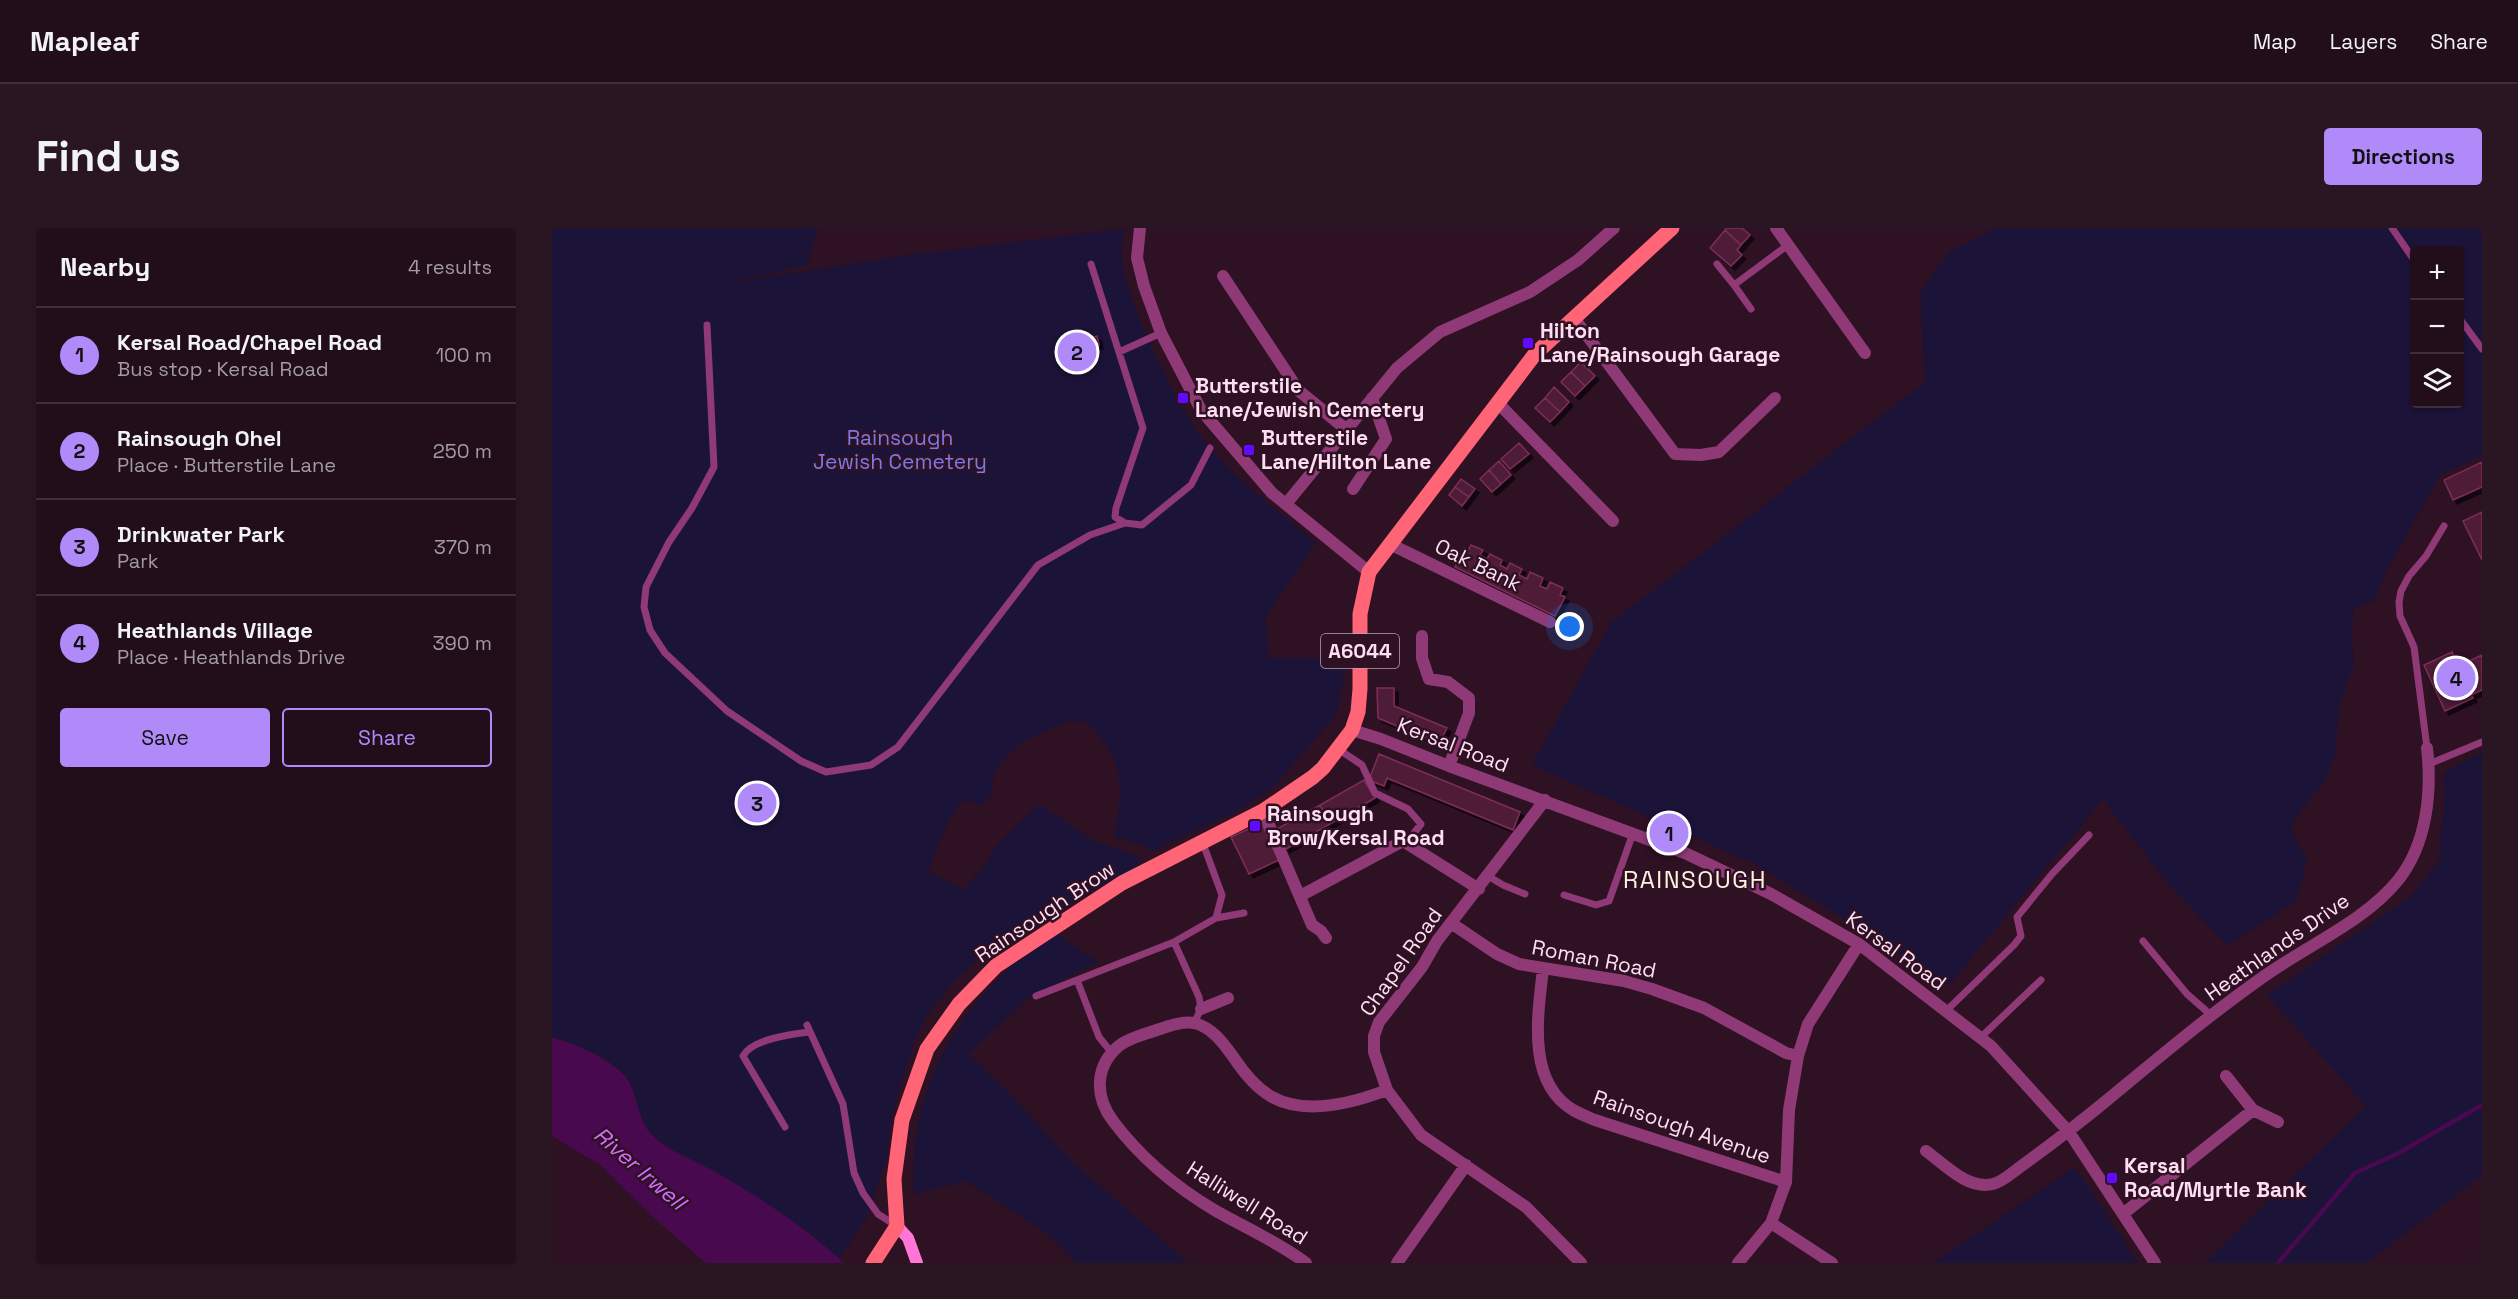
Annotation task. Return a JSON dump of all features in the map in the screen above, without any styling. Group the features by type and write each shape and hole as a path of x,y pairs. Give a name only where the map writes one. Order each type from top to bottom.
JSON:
{"main road":[{"name":"A6044","path":"1352,730 1358,712 1360,689 1360,614 1370,572 1535,354 1672,228"},
{"name":"Rainsough Brow","path":"897,1226 894,1179 902,1120 927,1049 959,1004 996,966 1122,883 1263,811 1313,777 1352,730"},
{"path":"873,1263 897,1226"}],"street":[{"path":"1140,228 1137,258 1144,286 1161,333 1201,410 1272,493 1370,572"},
{"path":"1286,504 1397,368 1440,332 1530,292 1578,260 1614,228"},
{"path":"1776,228 1865,353"},
{"path":"1223,276 1239,289 1299,391 1347,430"},
{"path":"1574,318 1676,454 1701,455 1719,452 1775,398"},
{"path":"1353,489 1386,439 1372,398"},
{"path":"1497,402 1613,521"},
{"name":"Oak Bank","path":"1390,544 1550,622"},
{"path":"1422,636 1422,658 1429,679 1448,682 1469,698 1469,713 1449,766"},
{"name":"Kersal Road","path":"1352,730 1685,853 1771,894 1859,944 1991,1046 2069,1132 2156,1263"},
{"name":"Heathlands Drive","path":"1926,1151 1961,1177 1976,1185 1996,1184 2069,1132 2263,976 2374,905 2388,892 2412,857 2422,835 2429,764 2427,748"},
{"name":"Chapel Road","path":"1545,801 1451,923 1377,1029 1374,1035 1374,1052 1387,1090 1421,1135 1526,1207 1581,1263"},
{"path":"1263,811 1312,924 1326,938"},
{"path":"1300,896 1403,841 1479,889"},
{"name":"Roman Road","path":"1451,923 1497,954 1520,964 1594,976 1652,989 1704,1008 1786,1053 1798,1056"},
{"path":"1738,1263 1771,1223 1786,1182 1789,1110 1798,1056 1808,1024 1859,944"},
{"name":"Rainsough Avenue","path":"1543,969 1539,1006 1539,1057 1546,1078 1555,1093 1572,1109 1594,1120 1786,1182"},
{"path":"1201,1009 1228,998"},
{"path":"1112,1053 1130,1039 1178,1023 1194,1023 1209,1030 1220,1040 1256,1086 1280,1101 1304,1105 1335,1104 1387,1090"},
{"name":"Halliwell Road","path":"1112,1053 1101,1071 1101,1098 1112,1120 1141,1154 1165,1175 1214,1210 1276,1243 1306,1263"},
{"path":"2226,1076 2253,1110 2278,1122"},
{"path":"2123,1214 2253,1110"},
{"path":"1397,1263 1466,1165"},
{"path":"1771,1223 1832,1263"},
{"path":"897,1226 908,1238 917,1263"}],"lane":[{"path":"2392,228 2410,253"},
{"path":"1734,285 1788,245"},
{"path":"1091,264 1143,428 1115,517 1125,523 1142,525 1191,485 1210,448"},
{"path":"1717,264 1751,309"},
{"path":"2464,324 2482,349"},
{"path":"707,326 714,468 657,564 646,587 644,607 650,630 665,653 727,711 801,761 826,772 871,765 898,747 1038,565 1090,535 1125,523"},
{"path":"1119,352 1161,333"},
{"path":"2427,748 2414,647 2400,616 2399,602 2401,591 2409,576 2426,556 2444,526"},
{"path":"2429,764 2482,742"},
{"path":"1338,749 1362,765 1375,793 1408,809 1421,824 1411,837 1403,841"},
{"path":"1564,895 1596,905 1609,901 1633,833"},
{"path":"1946,1011 2014,945 2021,936 2017,917 2052,874 2089,835"},
{"path":"1202,841 1222,895 1216,918"},
{"path":"1488,876 1525,894"},
{"path":"1036,996 1174,942 1216,918 1244,914"},
{"path":"2143,941 2187,994 2212,1016"},
{"path":"1174,942 1199,998 1201,1009 1194,1023"},
{"path":"1077,980 1099,1037 1112,1053"},
{"path":"1980,1038 2041,980"},
{"path":"785,1127 743,1056 746,1051 767,1040 808,1029 843,1104 854,1173 863,1193 878,1214 897,1226"}],"green space":[{"name":"Rainsough Jewish Cemetery","path":"552,228 817,228 808,265 715,285 908,255 1124,229 1122,261 1133,303 1171,386 1199,434 1248,486 1316,543 1265,617 1269,658 1348,658 1336,715 1273,787 1246,806 1153,851 1114,837 1120,789 1115,762 1109,749 1087,722 1069,721 1026,740 1010,751 994,773 991,795 983,805 964,800 948,820 928,872 963,889 982,869 997,845 1039,804 1092,840 1139,857 1140,865 983,955 951,984 928,1014 914,1042 892,1115 886,1160 867,1217 839,1259 811,1235 766,1203 655,1137 641,1117 632,1086 622,1072 604,1059 582,1048 552,1038"},
{"path":"1997,228 2482,228 2482,455 2440,475 2385,574 2375,600 2354,608 2351,630 2354,662 2339,708 2334,758 2327,777 2291,824 2297,844 2307,858 2297,900 2227,946 2162,876 2103,799 1949,985 1755,864 1532,765 1611,623 1925,382 1920,293 1950,251"},
{"path":"2482,752 2482,1175 2366,1263 2205,1263 2366,1106 2267,995 2410,897 2439,861 2445,791 2443,773"},
{"path":"1057,934 1098,962 1031,996 968,1054 1010,1094 1073,1163 1189,1263 1077,1263 1049,1235 966,1181 914,1194 914,1162 923,1103 946,1049 961,1023 1002,975 1021,958"},
{"path":"2075,1167 2138,1263 1933,1263"}],"water":[{"name":"River Irwell","path":"552,1038 571,1043 593,1053 621,1072 631,1086 644,1123 661,1143 767,1203 815,1238 844,1263 706,1263 654,1218 600,1165 552,1136"}],"building":[{"path":"1742,228 1750,235 1741,245 1725,230"},
{"path":"1725,230 1741,245 1737,250 1742,255 1731,266 1710,248"},
{"path":"1081,330 1082,335 1088,339 1097,336 1099,345 1089,358 1073,364 1072,361 1065,363 1058,341"},
{"path":"1581,362 1595,376 1585,386 1571,372"},
{"path":"1571,372 1585,386 1575,396 1561,382"},
{"path":"1554,387 1569,402 1560,412 1545,398"},
{"path":"1545,398 1560,412 1550,422 1535,408"},
{"path":"1519,443 1529,454 1510,469 1501,459"},
{"path":"1499,461 1511,475 1501,484 1489,470"},
{"path":"2482,462 2482,487 2453,500 2444,480"},
{"path":"1489,470 1501,484 1492,492 1480,479"},
{"path":"1461,479 1475,489 1469,497 1455,487"},
{"path":"1455,487 1469,497 1462,506 1449,495"},
{"path":"2482,512 2482,560 2463,521"},
{"path":"1471,545 1483,550 1480,555 1487,559 1490,554 1502,560 1500,565 1507,569 1510,563 1522,569 1519,575 1527,579 1530,572 1543,578 1540,586 1547,589 1550,582 1563,588 1560,595 1565,597 1555,616 1455,567 1464,548 1468,551"},
{"path":"2452,652 2458,666 2482,655 2482,690 2471,695 2473,698 2445,711 2424,665"},
{"path":"1377,688 1394,688 1394,706 1447,728 1439,744 1378,718"},
{"path":"1379,754 1520,812 1513,830 1387,778 1384,786 1371,781 1370,777"},
{"path":"1364,780 1375,798 1330,824 1320,805"},
{"path":"1320,805 1330,824 1286,849 1275,830"},
{"path":"1261,823 1279,860 1249,874 1231,837"}],"waterway":[{"path":"2278,1263 2355,1173 2397,1154 2482,1105"}],"place":[{"name":"Hilton Lane/Rainsough Garage","path":"1528,343"},
{"name":"Rainsough Ohel","path":"1077,352"},
{"name":"Butterstile Lane/Jewish Cemetery","path":"1183,398"},
{"name":"Butterstile Lane/Hilton Lane","path":"1249,450"},
{"name":"Heathlands Village","path":"2456,678"},
{"name":"Drinkwater Park","path":"757,803"},
{"name":"Rainsough Brow/Kersal Road","path":"1255,826"},
{"name":"Kersal Road/Chapel Road","path":"1669,833"},
{"name":"Kersal Road/Myrtle Bank","path":"2112,1178"}],"district":[{"name":"RAINSOUGH","path":"1695,880"}]}
